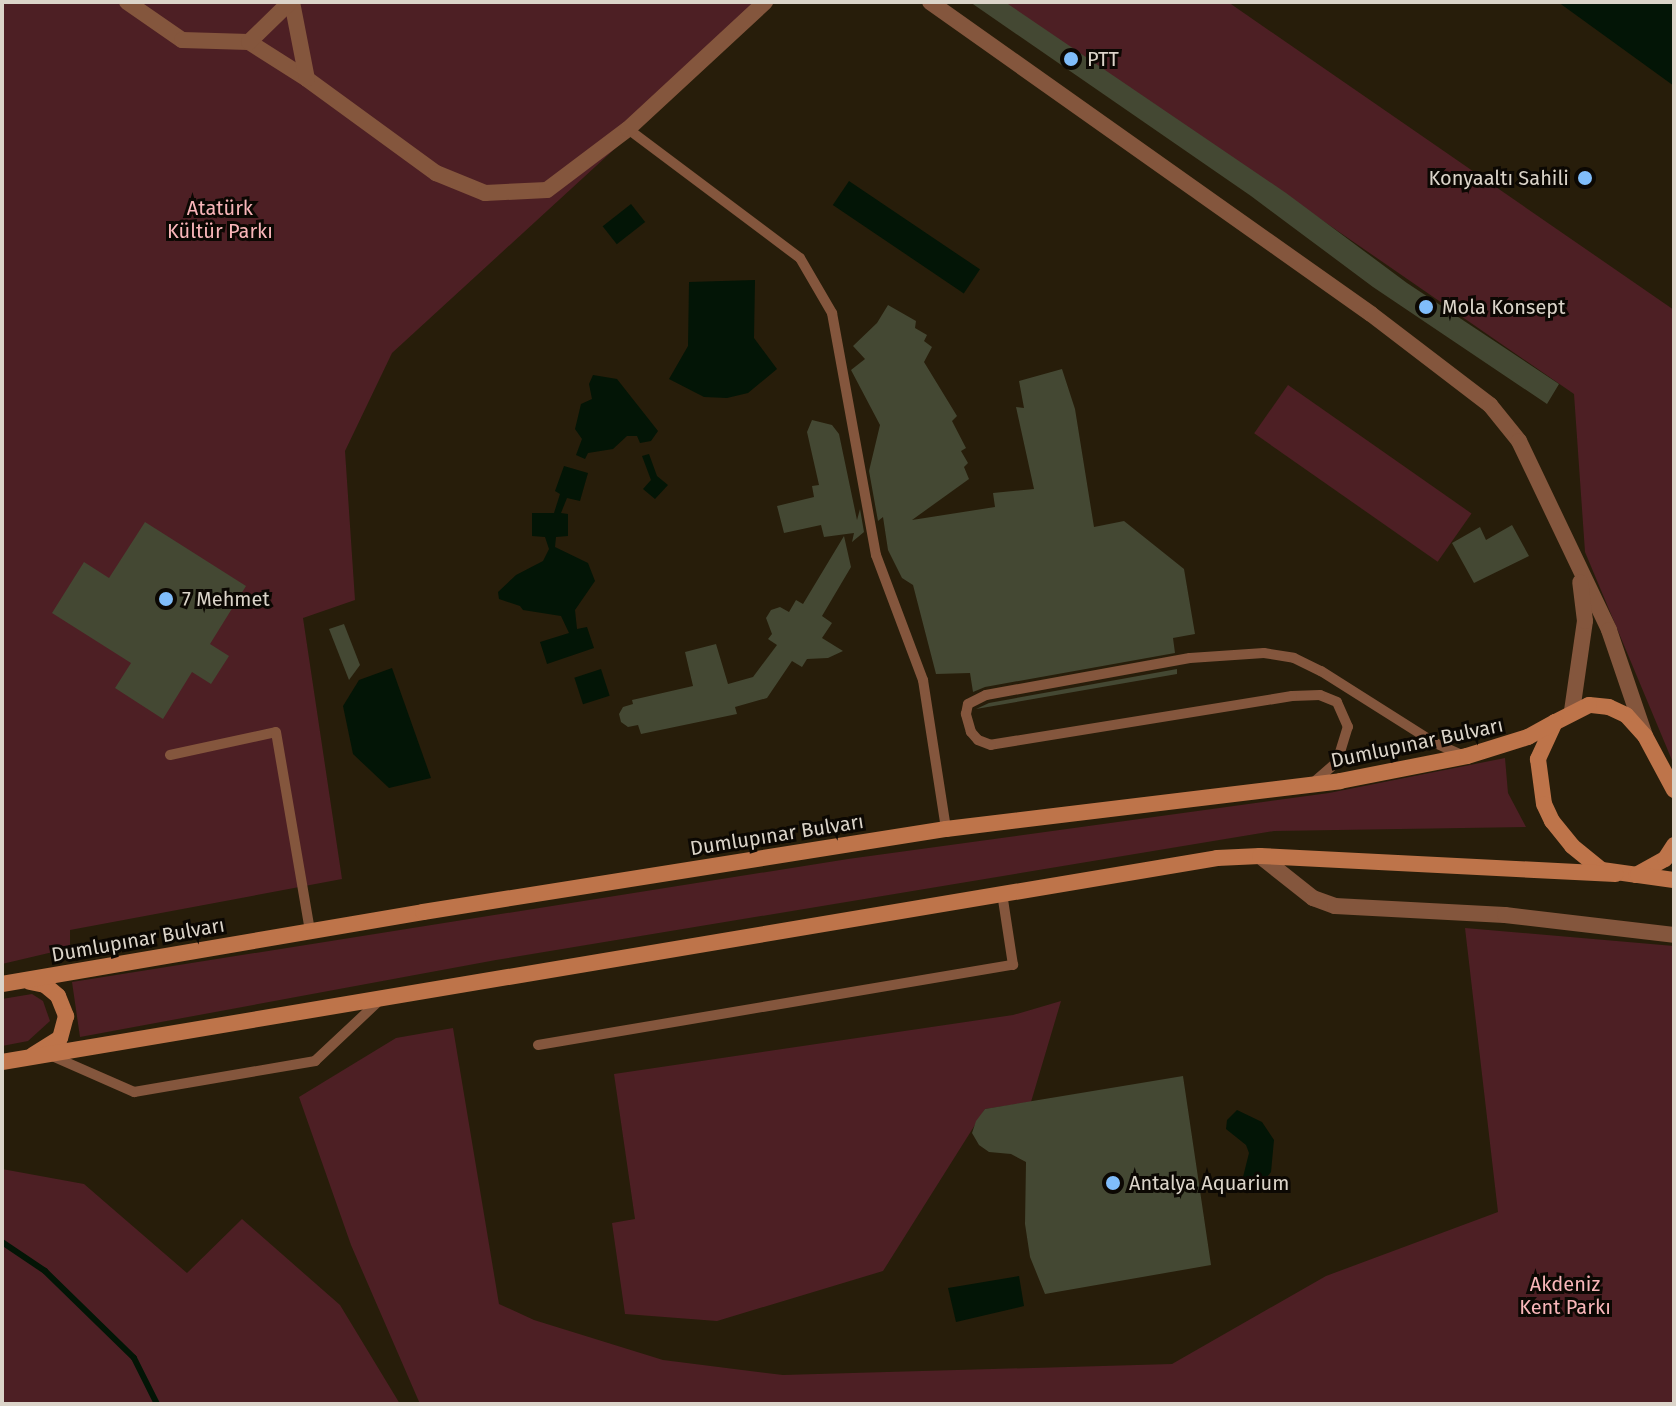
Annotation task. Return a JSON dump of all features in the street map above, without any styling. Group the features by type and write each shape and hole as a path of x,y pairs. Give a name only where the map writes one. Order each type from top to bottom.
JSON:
{"main road":[{"path":"1572,711 1589,705 1609,707 1626,715 1645,736 1674,790"},
{"name":"Dumlupınar Bulvarı","path":"2,984 310,930 946,829 1309,785 1467,756 1528,737 1572,711"},
{"path":"1555,722 1538,759 1544,804 1552,821 1572,846 1602,870 1616,874"},
{"path":"1636,875 1665,859 1674,845"},
{"path":"2,1062 1217,858 1260,856 1636,875 1674,880"},
{"path":"25,980 45,985 58,996 66,1016 60,1038 28,1057"}],"street":[{"path":"127,2 182,40 249,42 307,79 436,173 485,193 547,190 628,129 765,2"},
{"path":"249,42 291,2"},
{"path":"291,2 307,79"},
{"path":"930,2 1371,314 1490,405 1516,436 1579,569 1622,661 1645,736"},
{"path":"1572,711 1585,621 1579,569"},
{"path":"1260,856 1313,898 1335,906 1505,915 1674,935"}],"lane":[{"path":"628,129 800,258 832,313 876,555 923,680 946,829"},
{"path":"1309,785 1337,762 1348,727 1341,708 1320,695 1292,696 991,745 978,740 971,732 966,714 968,704 986,695 1190,658 1264,653 1294,658 1321,671 1435,743 1467,756"},
{"path":"170,755 276,732 310,930"},
{"path":"538,1045 1013,965 1002,893"},
{"path":"50,1055 134,1092 303,1064 315,1061 383,998"}],"green space":[{"name":"Atatürk Kültür Parkı","path":"2,2 775,2 392,353 345,451 355,600 303,618 342,879 70,930 70,948 2,964"},
{"path":"998,2 1228,2 1674,310 1674,765 1585,552 1574,394 1142,96"},
{"path":"1288,385 1471,513 1438,562 1254,433"},
{"path":"1505,758 1508,793 1526,827 1274,831 496,960 80,1037 72,982 848,859 1329,793"},
{"name":"Akdeniz Kent Parkı","path":"1465,928 1674,946 1674,1404 420,1404 351,1245 299,1097 396,1038 453,1028 499,1304 534,1320 663,1360 783,1375 1172,1364 1326,1276 1498,1212"},
{"path":"32,994 43,1001 50,1021 28,1041 2,1046 2,999"},
{"path":"1061,1001 1031,1102 985,1109 883,1271 717,1321 625,1314 612,1223 635,1219 614,1074 1013,1015"},
{"path":"2,1169 84,1184 187,1273 242,1219 340,1305 400,1404 2,1404"}],"shaded area":[{"path":"1558,2 1674,2 1674,86"},
{"path":"849,181 980,269 964,293 833,205"},
{"path":"631,204 645,222 617,244 603,226"},
{"path":"755,280 754,338 777,369 748,393 727,398 704,397 669,379 688,346 689,282"},
{"path":"593,375 617,379 658,431 651,441 640,443 637,436 627,436 613,449 588,453 585,459 576,455 582,439 575,429 581,404 592,399 589,384"},
{"path":"649,454 657,476 668,485 655,499 643,489 651,480 642,456"},
{"path":"564,466 588,473 580,501 567,498 561,513 568,514 568,536 556,537 555,547 588,563 595,581 575,610 577,629 587,627 594,648 547,664 540,642 569,633 561,616 523,610 499,599 498,592 516,575 543,561 549,549 545,537 532,536 532,513 554,513 560,494 555,491"},
{"path":"392,668 431,778 389,788 353,754 343,706 359,680"},
{"path":"601,669 610,696 583,704 574,678"},
{"path":"1237,1110 1262,1122 1274,1140 1271,1172 1258,1188 1246,1185 1243,1177 1249,1153 1246,1145 1226,1129 1227,1120"},
{"path":"1019,1276 1024,1306 956,1322 948,1288"}],"building":[{"path":"970,2 1005,2 1286,193 1407,283 1559,384 1547,404 1373,287 1251,196"},
{"path":"888,305 916,321 915,328 927,335 924,341 932,347 924,362 957,416 952,421 966,448 961,451 968,463 964,467 969,479 912,520 995,507 993,493 1034,489 1016,407 1024,408 1019,381 1062,369 1075,409 1094,527 1124,521 1184,569 1195,634 1173,638 1175,653 985,687 973,692 970,673 936,674 913,585 902,578 888,550 883,517 878,521 869,471 880,425 851,370 865,359 853,346 877,323"},
{"path":"812,420 832,425 839,434 857,520 860,509 864,532 852,542 854,533 824,537 821,525 784,533 777,506 814,497 812,486 819,485 807,432"},
{"path":"145,522 246,586 210,644 229,656 211,684 192,672 163,719 115,688 131,663 52,613 84,562 109,578"},
{"path":"1512,525 1529,556 1474,583 1452,543 1480,527 1486,540"},
{"path":"844,536 851,567 822,616 832,623 822,638 843,651 828,658 807,659 802,667 792,661 767,698 735,707 737,714 641,734 638,725 628,727 621,722 619,714 623,707 633,704 632,700 693,686 685,652 716,644 728,684 753,677 777,645 768,639 772,634 766,618 771,610 780,607 789,612 796,600 803,604"},
{"path":"344,624 360,665 349,680 329,629"},
{"path":"1177,669 1177,674 976,709 989,703"},
{"name":"Antalya Aquarium","path":"1183,1076 1211,1265 1045,1294 1030,1257 1025,1224 1026,1162 1011,1154 989,1152 979,1145 972,1133 976,1121 985,1109"}],"waterway":[{"path":"2,1242 45,1271 134,1358 157,1404"}],"place":[{"name":"PTT","path":"1071,59"},
{"name":"Konyaaltı Sahili","path":"1585,178"},
{"name":"Mola Konsept","path":"1426,307"},
{"name":"7 Mehmet","path":"166,599"},
{"name":"Antalya Aquarium","path":"1113,1183"}]}
